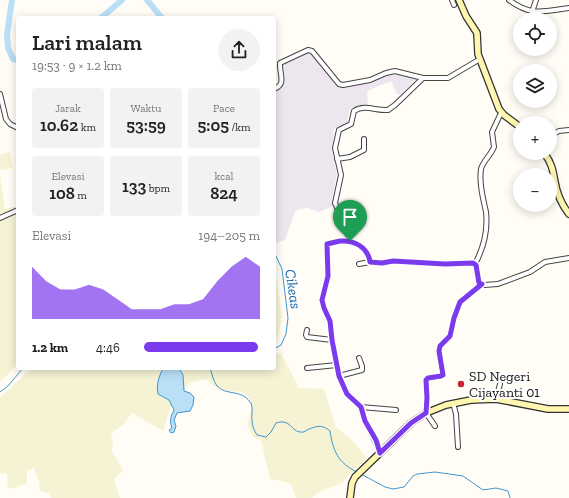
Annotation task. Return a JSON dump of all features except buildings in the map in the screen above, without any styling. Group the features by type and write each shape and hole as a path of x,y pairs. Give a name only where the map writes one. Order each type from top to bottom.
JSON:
{"main road":[{"path":"459,0 466,16 477,33 477,47 480,59 499,109 501,113 513,122"},
{"path":"549,160 552,164 559,196 569,214"},
{"path":"350,498 352,483 355,477 411,423 426,413 453,403 471,400 496,399 548,409 569,409"}],"street":[{"path":"509,0 532,12 536,0"},
{"path":"544,12 569,8"},
{"path":"276,88 279,87 281,83 280,63 308,50 312,51 339,84 343,85 370,80 395,71 423,78 448,78 480,59"},
{"path":"350,241 335,205 341,175 335,148 339,130 351,124 355,110 369,107 388,110 400,101 423,78"},
{"path":"0,94 6,119 10,124 16,127"},
{"path":"501,113 492,132 494,147 483,163 481,170 482,194 486,224 482,249 475,264 479,283 489,285 502,283 530,272 545,262 569,258"},
{"path":"557,132 569,130"},
{"path":"337,159 350,156 364,150 364,139"},
{"path":"0,218 16,211"},
{"path":"370,262 367,252 350,241 328,243 326,246 328,276 322,300 330,321 339,376 347,394 361,407 365,421 376,440 380,453"},
{"path":"359,264 393,261 475,264"},
{"path":"435,426 426,413 426,380 428,378 443,375 439,351 440,346 450,336 454,318 460,302 482,284"},
{"path":"307,330 307,337 332,340"},
{"path":"339,376 362,370 359,358"},
{"path":"307,368 337,366"},
{"path":"496,399 500,384"},
{"path":"453,403 456,414 458,447"},
{"path":"361,407 396,410"}],"shaded area":[{"path":"309,50 319,64 332,77 336,86 375,77 384,71 393,69 402,70 418,77 400,95 397,94 391,81 367,91 368,105 353,107 349,110 347,123 334,129 332,151 337,175 332,198 334,206 318,212 308,208 299,209 295,212 285,240 277,243 276,87 282,83 280,61"},
{"path":"10,152 13,168 0,170 0,154"},
{"path":"0,174 5,209 16,206 16,366 0,382"},
{"path":"276,277 282,317 278,337 276,338"},
{"path":"281,353 299,388 324,389 336,427 352,440 367,458 342,483 321,491 312,498 296,498 290,483 270,479 261,440 255,438 250,432 247,423 251,411 251,401 248,396 242,392 229,391 215,387 206,379 190,383 172,403 163,431 132,413 123,425 111,433 113,446 111,450 123,470 114,479 120,498 51,498 49,493 40,491 39,482 34,468 27,471 27,484 8,489 7,473 0,474 0,397 30,370 276,370 276,354"}],"water":[{"path":"162,370 180,370 183,375 184,391 190,393 194,397 193,405 190,411 177,413 174,420 176,426 174,432 171,433 169,430 172,428 171,419 174,410 169,400 158,394 157,387"}],"waterway":[{"path":"12,0 7,34 8,48 13,59 16,60"},
{"path":"103,16 122,0"},
{"path":"147,0 160,16"},
{"name":"Cikeas","path":"276,256 282,269 288,318 286,334 281,345 276,348"},
{"name":"Cikeas","path":"0,392 8,386 21,370"},
{"path":"211,370 217,386 225,391 243,395 250,402 252,408 252,424 257,435 266,437 276,423 281,422 285,422 295,430 302,432 316,427 324,427 330,431 333,445 338,456 345,465 357,472"},
{"path":"361,474 385,487 393,489 404,487 413,476 417,474 435,472 463,476 483,490 496,488 508,491 510,498"}],"place":[{"name":"SD Negeri Cijayanti 01","path":"461,384"}],"route":[{"path":"350,241 354,242 367,252 370,262 382,263 389,261 402,261 445,264 475,264 479,283 482,284 460,302 451,328 450,336 439,348 443,375 426,379 426,413 411,423 380,453 376,440 365,421 361,407 347,394 339,376 330,321 322,303 328,276 326,246 328,243 350,241"}]}
